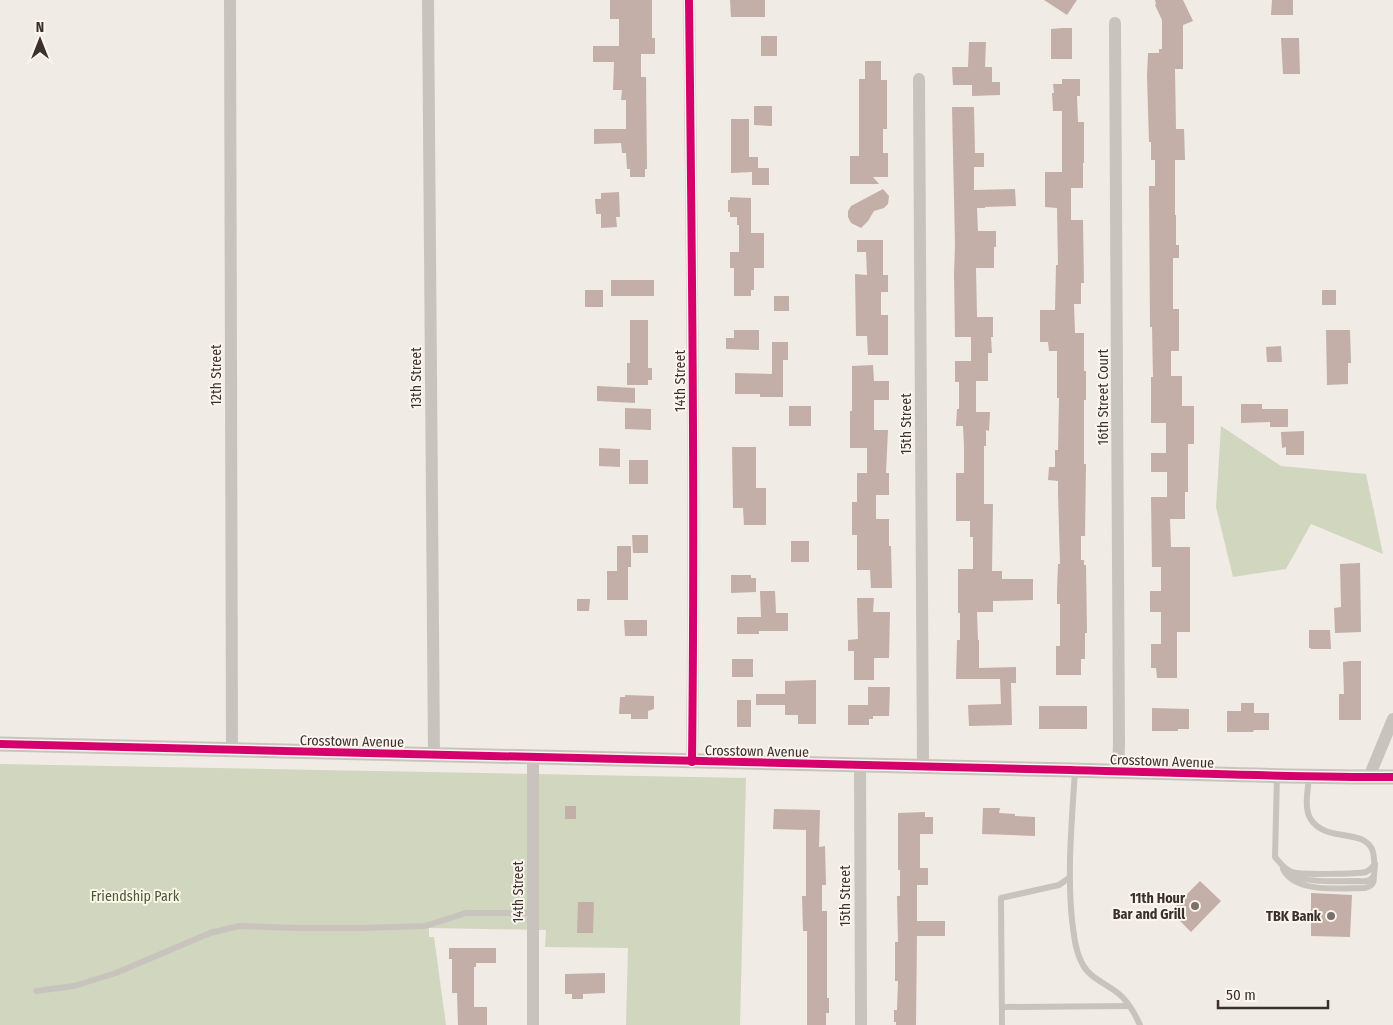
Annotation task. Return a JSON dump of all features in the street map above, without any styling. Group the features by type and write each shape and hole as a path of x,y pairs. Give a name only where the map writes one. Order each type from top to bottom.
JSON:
{"street":[{"name":"12th Street","path":"230,0 232,750"},
{"name":"13th Street","path":"428,0 434,755"},
{"name":"14th Street","path":"689,0 694,573 692,762"},
{"name":"16th Street Court","path":"1115,23 1118,772"},
{"name":"15th Street","path":"919,79 923,768"},
{"path":"1383,778 1393,719"},
{"name":"Crosstown Avenue","path":"0,744 923,768 1075,770 1277,777 1383,778"},
{"name":"14th Street","path":"533,758 533,1025"},
{"name":"15th Street","path":"860,766 861,1025"}],"lane":[{"path":"1075,770 1069,878 1074,941 1087,971 1120,994 1140,1025"},
{"path":"1277,777 1275,857 1284,868 1296,874 1356,874 1374,868"},
{"path":"1280,863 1284,872 1290,878 1297,883 1313,887 1365,888 1371,887 1373,884 1374,854 1371,846 1364,840 1354,836 1324,831 1317,827 1310,819 1307,805 1309,777"},
{"path":"1002,1025 1001,898 1059,885 1069,878"},
{"path":"36,991 74,986 116,972 210,933 239,926 362,928 425,926 466,912 533,913"},
{"path":"1002,1006 1129,1006"}],"green space":[{"path":"1221,426 1281,466 1366,474 1383,554 1311,524 1286,569 1233,577 1216,507"},
{"name":"Friendship Park","path":"0,764 746,778 740,1025 626,1025 628,948 545,947 546,930 429,928 429,937 434,937 446,1025 0,1025"}],"building":[{"path":"610,0 652,0 652,38 655,38 655,54 641,54 641,77 646,77 647,169 645,169 645,177 630,177 630,169 627,169 626,153 622,153 621,143 594,144 594,129 626,129 626,100 621,100 622,90 613,90 614,62 593,62 593,46 619,46 619,19 610,19"},
{"path":"730,0 765,0 765,17 731,17"},
{"path":"1044,0 1077,0 1067,15"},
{"path":"1155,0 1183,0 1193,21 1183,25 1183,69 1175,69 1176,129 1184,129 1185,160 1175,160 1176,245 1179,245 1179,258 1173,258 1173,309 1179,309 1179,351 1171,351 1171,376 1182,376 1182,406 1194,406 1194,444 1188,444 1188,492 1185,492 1185,519 1170,519 1171,547 1190,547 1190,632 1177,632 1177,678 1157,678 1156,668 1151,668 1151,644 1161,644 1161,612 1150,612 1150,591 1161,591 1161,567 1152,567 1151,497 1167,497 1167,472 1151,472 1151,453 1166,453 1166,423 1151,423 1151,377 1153,377 1152,327 1150,327 1149,186 1155,186 1155,160 1151,160 1151,142 1149,142 1147,76 1148,53 1159,53 1159,49 1162,49 1162,20 1155,5"},
{"path":"1272,0 1293,0 1293,15 1271,15"},
{"path":"1072,28 1072,59 1051,59 1051,29"},
{"path":"761,36 777,36 777,56 761,56"},
{"path":"1281,38 1299,38 1300,74 1283,74"},
{"path":"969,42 986,42 985,67 992,67 992,82 1000,82 1000,95 972,96 972,85 953,85 952,67 968,67"},
{"path":"865,61 881,61 881,80 887,80 887,129 883,129 883,153 888,153 888,177 873,177 879,184 850,184 850,156 859,156 859,79 865,79"},
{"path":"1062,79 1080,79 1080,96 1077,96 1078,122 1084,122 1083,188 1071,188 1071,220 1083,220 1084,283 1081,283 1081,304 1074,304 1075,333 1084,333 1084,371 1086,371 1086,400 1084,400 1084,464 1086,464 1085,536 1081,536 1081,560 1084,560 1084,565 1086,565 1087,633 1085,633 1085,659 1081,659 1081,675 1056,675 1056,646 1060,646 1060,604 1057,604 1058,564 1060,564 1058,481 1048,480 1049,467 1055,467 1055,450 1058,450 1059,398 1057,398 1057,351 1049,351 1048,342 1040,342 1040,310 1055,310 1056,265 1058,265 1057,208 1045,207 1045,172 1062,172 1062,111 1053,111 1052,93 1054,93 1053,84 1062,84"},
{"path":"754,106 772,106 772,126 754,125"},
{"path":"952,107 974,107 975,153 984,153 984,167 974,167 974,190 1015,189 1016,206 977,208 978,231 996,231 996,247 994,247 994,268 976,268 977,317 993,317 992,353 988,353 988,381 976,381 976,412 990,412 989,431 986,430 986,446 984,446 984,504 993,504 992,571 1002,571 1002,579 1033,579 1033,600 993,601 993,612 977,612 979,668 1016,667 1016,683 1011,683 1012,725 969,726 968,705 1001,704 1000,679 956,679 957,640 960,640 958,569 973,569 973,537 970,537 970,521 956,521 956,473 964,473 964,445 963,426 956,426 957,409 959,409 959,382 955,382 955,361 971,361 971,337 955,337"},
{"path":"731,119 749,119 749,157 758,157 758,168 769,168 769,185 752,185 752,172 731,173"},
{"path":"883,189 889,196 888,204 884,208 874,211 861,228 851,223 848,211 851,206"},
{"path":"619,192 620,217 616,217 617,227 601,228 601,214 596,214 595,199 601,199 601,193"},
{"path":"730,197 751,198 751,233 764,233 764,268 754,268 754,290 751,290 751,296 734,296 734,268 730,268 730,252 739,252 739,225 737,225 737,217 730,217 730,212 728,212 728,200 730,200"},
{"path":"857,240 883,240 883,275 888,275 888,292 881,292 881,315 888,315 888,355 868,355 867,336 856,336 855,274 867,275 866,252 857,252"},
{"path":"611,280 654,280 654,296 611,296"},
{"path":"585,290 603,290 603,307 585,307"},
{"path":"1322,290 1336,290 1336,305 1322,305"},
{"path":"774,296 789,296 789,311 774,311"},
{"path":"630,320 648,320 648,368 652,368 652,380 648,380 648,385 627,385 627,363 630,363"},
{"path":"734,330 759,330 759,350 726,349 726,338 734,338"},
{"path":"1326,330 1350,330 1351,363 1348,363 1348,384 1327,385"},
{"path":"772,342 788,342 788,360 783,360 783,397 760,397 760,394 735,394 735,373 772,374"},
{"path":"1281,346 1282,362 1267,362 1266,347"},
{"path":"873,365 874,381 889,381 889,400 874,400 874,430 888,430 886,473 889,473 889,495 876,495 876,519 889,519 892,588 871,588 870,570 857,570 857,535 852,535 852,502 857,502 857,473 867,473 867,448 850,448 852,366"},
{"path":"597,386 635,388 635,403 597,401"},
{"path":"1241,404 1262,404 1262,409 1288,409 1288,427 1270,427 1270,422 1241,423"},
{"path":"789,406 811,406 811,426 789,426"},
{"path":"625,408 651,409 651,430 625,429"},
{"path":"1304,431 1304,455 1286,455 1286,447 1282,448 1281,432"},
{"path":"732,447 756,447 756,488 766,488 766,525 744,525 743,508 733,508"},
{"path":"599,448 620,449 620,467 599,466"},
{"path":"629,460 648,460 648,484 629,484"},
{"path":"632,535 648,535 648,553 633,553"},
{"path":"791,541 809,541 809,562 791,562"},
{"path":"617,546 631,546 631,567 628,567 628,600 607,600 607,571 617,571"},
{"path":"1360,563 1361,632 1335,633 1334,608 1341,607 1340,564"},
{"path":"731,575 751,575 751,578 756,578 756,592 731,593"},
{"path":"760,591 775,591 776,613 788,613 788,631 759,631 759,634 737,634 737,617 761,617"},
{"path":"857,598 874,598 873,612 890,612 889,658 874,658 874,680 854,680 854,651 848,651 848,640 858,639"},
{"path":"577,599 590,599 589,611 577,611"},
{"path":"624,620 647,620 647,636 625,636"},
{"path":"1309,630 1330,630 1331,649 1309,648"},
{"path":"732,659 753,659 753,677 732,677"},
{"path":"1361,661 1361,720 1339,720 1339,694 1344,694 1343,662"},
{"path":"816,680 816,724 798,724 798,715 785,715 785,705 756,705 756,694 785,694 785,681"},
{"path":"868,687 890,687 889,716 873,716 873,719 869,719 869,725 848,725 848,705 868,705"},
{"path":"625,695 654,696 654,709 648,711 648,719 631,719 631,714 619,714 620,697 625,697"},
{"path":"737,700 751,700 751,727 737,727"},
{"path":"1241,703 1254,703 1254,713 1269,713 1269,730 1227,732 1227,711 1241,711"},
{"path":"1039,706 1087,706 1087,729 1039,729"},
{"path":"1152,708 1189,709 1189,729 1152,731"},
{"path":"565,806 576,806 576,819 565,819"},
{"path":"983,808 1000,808 999,813 1035,817 1035,836 982,834"},
{"path":"774,809 820,810 819,847 825,846 826,885 822,885 822,911 827,911 827,998 829,998 829,1013 826,1013 826,1025 807,1025 807,931 803,931 802,896 806,896 806,830 773,829"},
{"path":"925,812 925,817 933,817 933,834 920,834 920,868 928,868 928,885 917,885 917,921 945,921 945,936 917,936 916,1025 896,1025 896,1022 894,1022 894,1010 897,1010 898,981 895,981 895,942 898,942 897,896 900,896 898,813"},
{"name":"11th Hour Bar and Grill","path":"1200,881 1221,901 1191,932 1170,911"},
{"name":"TBK Bank","path":"1311,893 1352,895 1350,937 1311,936"},
{"path":"578,902 594,902 593,933 577,933"},
{"path":"449,948 496,948 496,963 476,963 476,967 474,967 474,1007 487,1007 487,1025 458,1025 457,993 452,993 452,959 449,959"},
{"path":"605,973 605,993 583,994 583,999 572,999 572,994 565,994 565,974"}],"cycle path":[{"path":"689,0 693,476 692,762"},
{"path":"0,744 1232,775 1393,777"}],"place":[{"name":"11th Hour Bar and Grill","path":"1195,906"},
{"name":"TBK Bank","path":"1331,916"}]}
